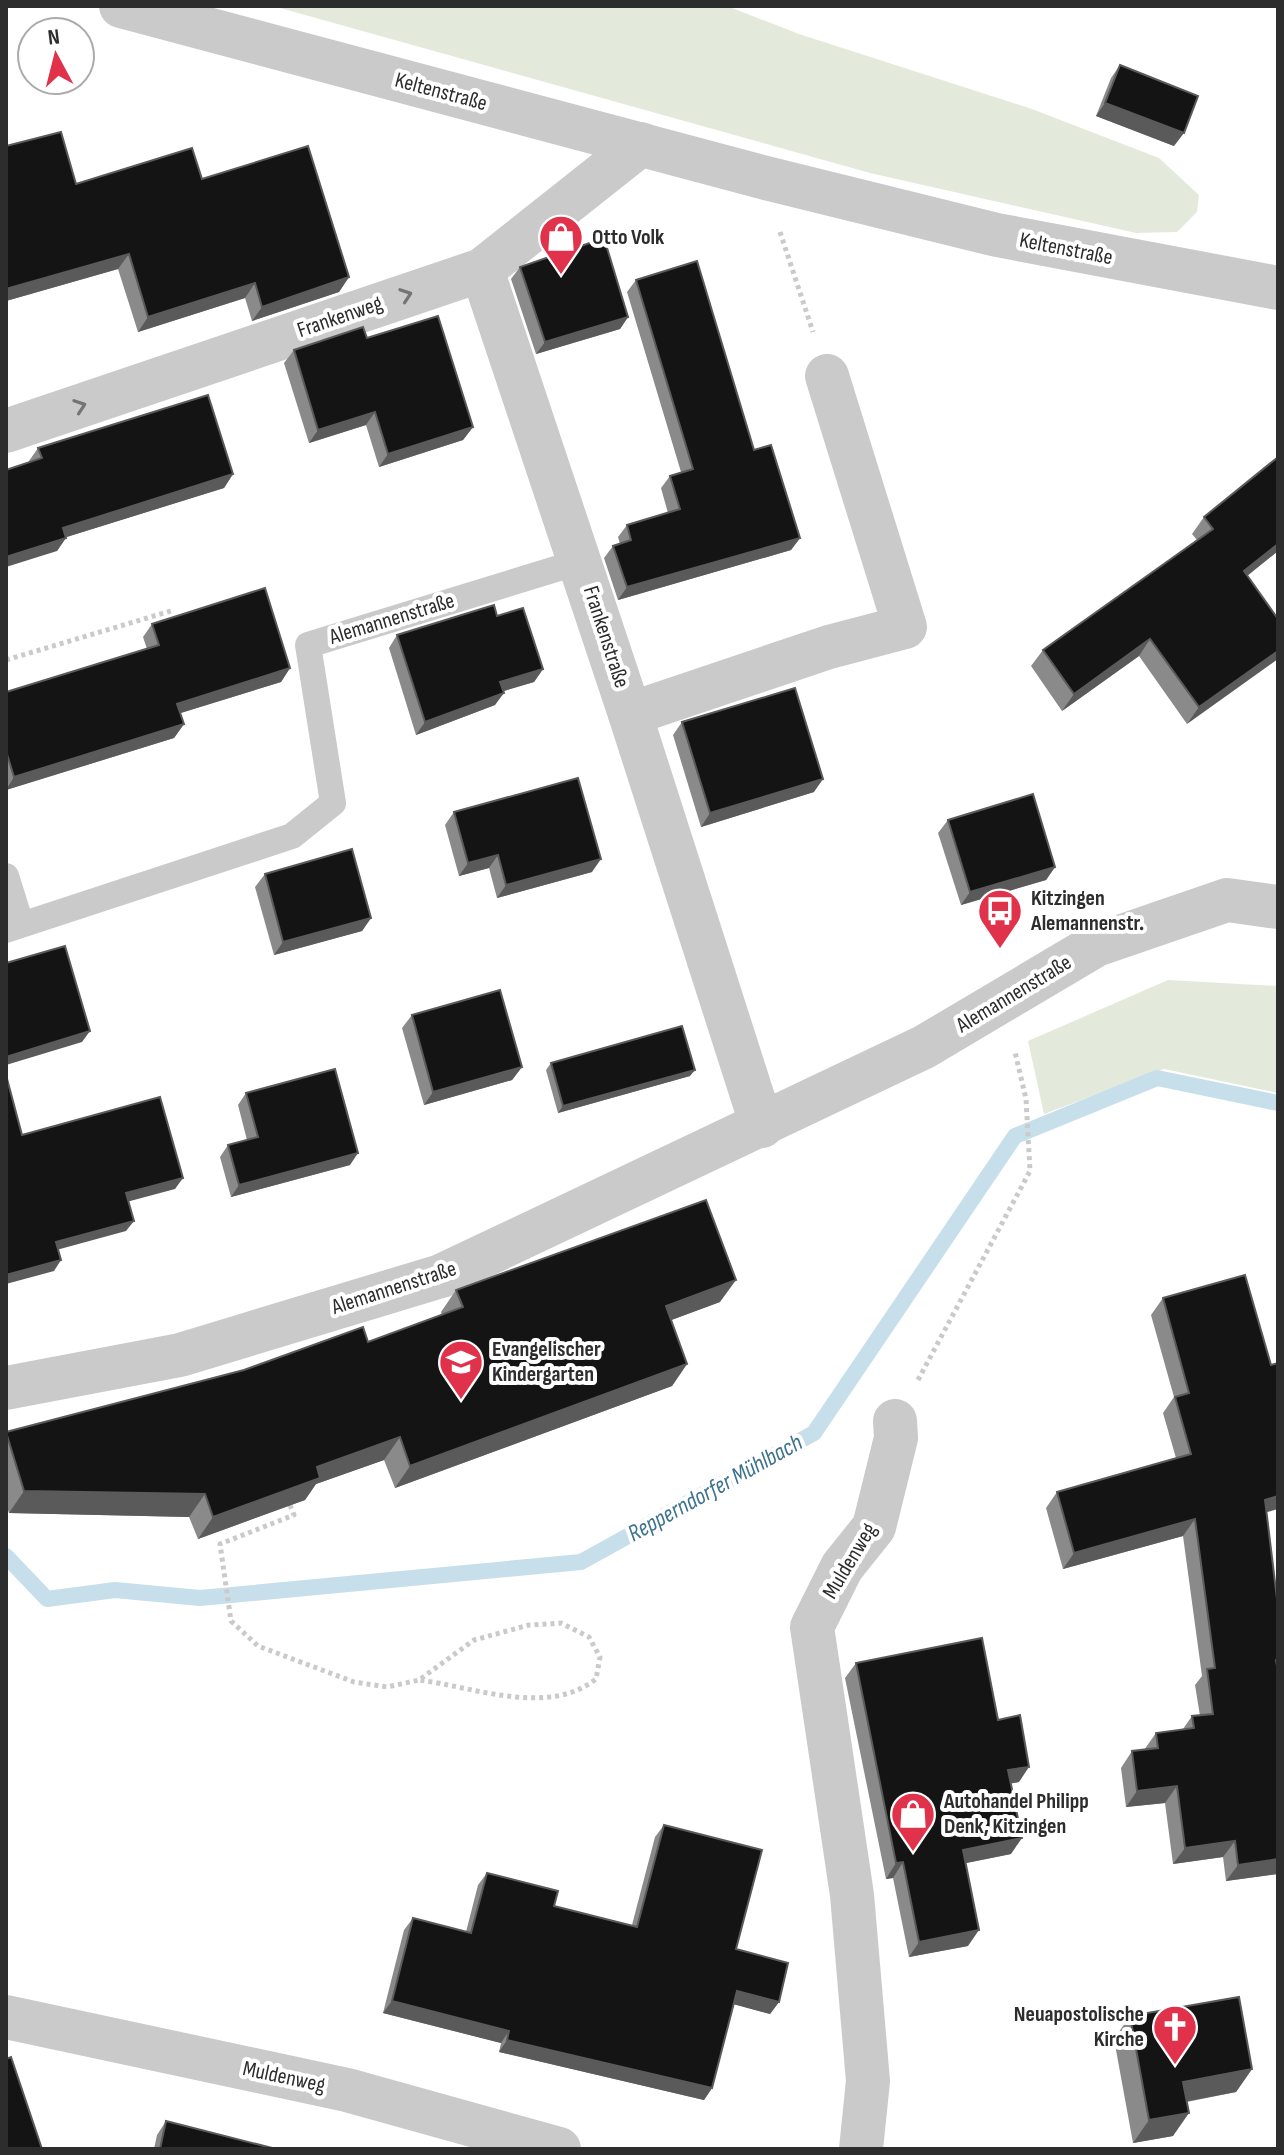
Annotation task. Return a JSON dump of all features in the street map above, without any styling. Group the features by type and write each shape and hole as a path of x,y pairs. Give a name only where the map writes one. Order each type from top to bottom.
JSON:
{"street":[{"name":"Keltenstraße","path":"121,6 762,177 997,235 1278,288"},
{"name":"Frankenweg","path":"6,431 482,270 641,144"},
{"path":"482,270 582,561"},
{"path":"762,1126 630,714 829,647 905,627 827,376"},
{"name":"Frankenstraße","path":"582,561 630,714"},
{"name":"Alemannenstraße","path":"6,1388 180,1355 441,1276 924,1047 1096,945 1227,900 1278,907"},
{"name":"Muldenweg","path":"861,2149 868,2081 852,1895 812,1627 842,1567 874,1527 896,1438 895,1421"},
{"name":"Muldenweg","path":"6,2017 347,2090 559,2149"}],"lane":[{"name":"Alemannenstraße","path":"13,927 292,836 333,803 308,645 582,561"},
{"path":"6,876 13,927"}],"path":[{"path":"762,177 827,376"},
{"path":"6,660 174,610"},
{"path":"895,1421 1030,1171 1026,1099"},
{"path":"290,1505 294,1515 220,1544 231,1621 258,1646 354,1682 387,1687 419,1680 525,1699 580,1692 596,1679 600,1657 589,1637 561,1623 529,1625 474,1640 419,1680"}],"green space":[{"path":"273,6 727,6 799,34 1032,109 1159,158 1199,195 1197,212 1177,232 1136,233 870,173"},
{"path":"1168,980 1278,986 1278,1093 1164,1069 1044,1114 1028,1041"}],"building":[{"path":"1120,65 1198,96 1184,133 1105,103"},
{"path":"61,132 76,184 192,148 202,179 308,146 349,277 262,307 255,283 148,317 129,254 6,289 6,146"},
{"path":"604,238 628,317 545,342 520,267"},
{"path":"697,261 754,450 771,445 800,538 627,587 613,546 631,540 627,525 680,509 670,476 693,469 636,280"},
{"path":"438,316 473,427 388,454 375,412 318,430 294,350 363,327 367,338"},
{"path":"208,395 233,474 63,528 66,538 6,557 6,470 42,458 38,448"},
{"path":"1278,457 1278,544 1244,571 1278,619 1278,651 1199,707 1150,639 1074,694 1043,650 1213,529 1204,517"},
{"path":"265,588 290,668 177,704 184,724 14,777 6,751 6,692 159,645 152,624"},
{"path":"494,605 497,616 523,608 543,669 500,682 504,693 425,722 397,635"},
{"path":"795,688 823,779 710,813 682,722"},
{"path":"578,778 601,859 506,885 498,855 468,863 454,812"},
{"path":"1033,794 1055,867 970,892 948,820"},
{"path":"352,849 371,918 283,942 265,874"},
{"path":"65,946 90,1031 6,1057 6,963"},
{"path":"500,990 522,1067 433,1092 412,1015"},
{"path":"682,1026 695,1070 563,1106 551,1063"},
{"path":"335,1069 358,1153 239,1185 228,1145 258,1137 246,1093"},
{"path":"6,1075 22,1135 160,1097 183,1178 126,1193 134,1221 56,1242 61,1260 6,1275"},
{"path":"706,1200 736,1280 666,1306 687,1364 410,1466 400,1437 317,1467 320,1478 213,1517 205,1494 24,1491 6,1432 244,1370 363,1327 368,1342 463,1307 456,1290"},
{"path":"1245,1275 1271,1365 1278,1363 1278,1496 1265,1500 1278,1607 1278,1859 1238,1865 1235,1841 1185,1848 1177,1786 1137,1791 1132,1751 1158,1748 1156,1733 1194,1728 1192,1716 1213,1714 1207,1669 1215,1668 1195,1519 1074,1553 1057,1492 1191,1454 1175,1397 1189,1393 1163,1298"},
{"path":"982,1638 998,1720 1020,1715 1029,1767 1008,1770 1022,1838 963,1850 979,1930 919,1942 903,1862 896,1863 856,1663"},
{"path":"664,1825 762,1850 736,1949 788,1963 779,2002 737,1991 712,2088 507,2040 509,2031 392,2001 413,1918 471,1933 487,1873 558,1891 554,1906 637,1927"},
{"name":"Neuapostolische Kirche","path":"1239,1997 1252,2069 1183,2082 1189,2113 1149,2120 1130,2016"},
{"path":"11,2057 42,2149 6,2149 6,2059"},
{"path":"166,2121 276,2149 160,2149"}],"waterway":[{"name":"Repperndorfer Mühlbach","path":"6,1556 47,1599 115,1590 200,1598 581,1562 814,1433 1015,1136 1157,1078 1278,1103"}],"place":[{"name":"Otto Volk","path":"561,276"},
{"name":"Kitzingen Alemannenstr.","path":"1000,950"},
{"name":"Evangelischer Kindergarten","path":"461,1401"},
{"name":"Autohandel Philipp Denk, Kitzingen","path":"913,1853"},
{"name":"Neuapostolische Kirche","path":"1175,2066"}]}
